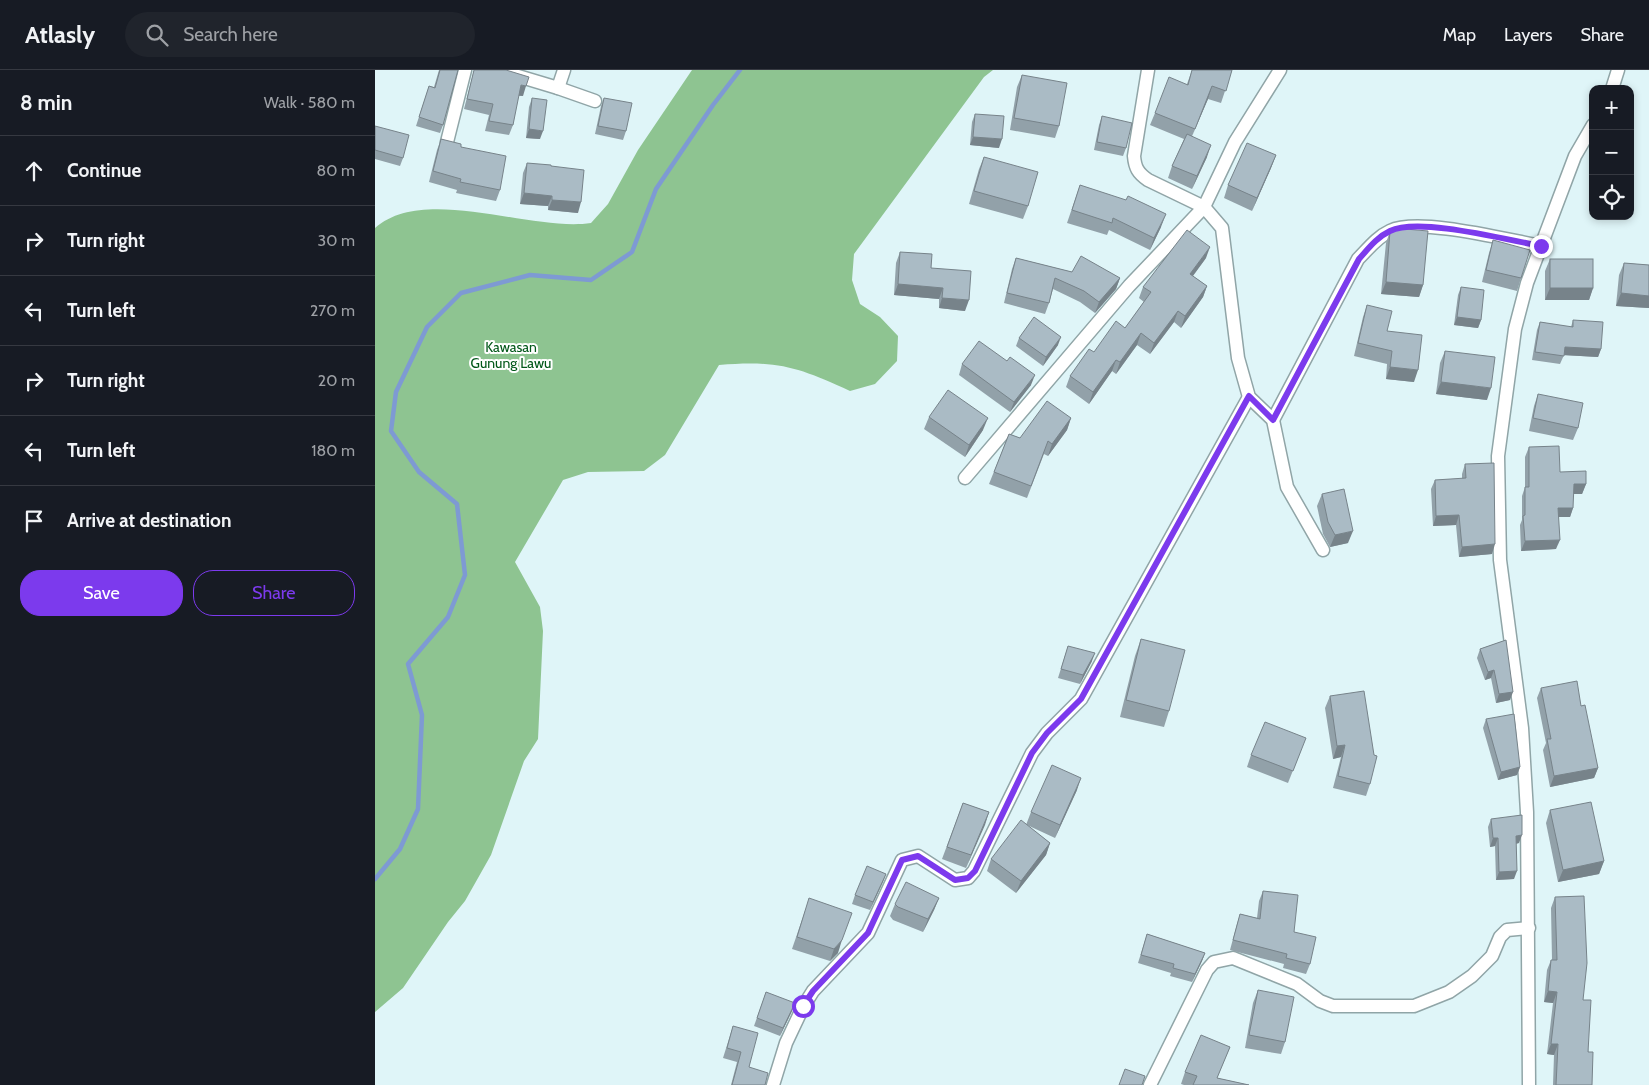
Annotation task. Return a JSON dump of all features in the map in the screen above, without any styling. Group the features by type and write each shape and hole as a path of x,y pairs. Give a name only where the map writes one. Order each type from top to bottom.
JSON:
{"street":[{"path":"447,142 465,70"},
{"path":"498,70 558,88 595,102"},
{"path":"558,88 565,70"},
{"path":"1148,70 1134,156 1135,167 1140,175 1148,180 1204,207 1222,228 1238,358 1249,396 1273,420 1287,487 1323,550"},
{"path":"965,478 1129,286 1204,207 1235,142 1281,70"},
{"path":"1612,85 1618,70"},
{"path":"1529,1085 1527,812 1523,737 1500,560 1498,456 1515,329 1527,283 1575,156 1590,130"},
{"path":"1273,420 1359,259 1375,241 1390,231 1410,226 1433,228 1541,246"},
{"path":"773,1085 786,1042 803,1006 813,991 868,933 902,860 918,856 955,880 968,878 975,871 1032,753 1047,733 1081,699 1249,396"},
{"path":"1150,1085 1207,970 1214,962 1233,958 1243,960 1297,984 1320,1001 1333,1006 1414,1006 1449,992 1472,976 1492,956 1500,937 1507,930 1529,928"}],"green space":[{"name":"Kawasan Gunung Lawu","path":"692,70 993,70 984,77 854,254 852,280 860,304 880,317 898,336 897,361 875,384 850,391 816,376 787,367 757,364 719,365 665,455 644,471 588,472 563,480 515,562 540,607 543,631 538,739 524,761 491,855 465,901 448,922 403,988 375,1012 375,228 396,216 421,210 449,209 566,224 591,223 608,204 638,150"}],"building":[{"path":"440,70 458,70 443,125 419,117 429,86 435,88"},
{"path":"474,70 506,70 529,77 526,86 521,85 513,125 489,121 493,104 467,99"},
{"path":"1192,70 1232,70 1226,91 1212,86 1195,129 1155,113 1169,77 1188,85"},
{"path":"1022,75 1067,83 1059,126 1014,118"},
{"path":"532,98 547,100 543,131 529,129"},
{"path":"604,98 632,103 626,131 598,126"},
{"path":"975,114 1004,116 1002,139 973,137"},
{"path":"1102,116 1132,123 1126,148 1097,142"},
{"path":"375,126 409,135 403,158 375,150"},
{"path":"1187,134 1211,145 1197,176 1172,166"},
{"path":"441,139 461,144 461,147 506,156 500,190 460,182 461,179 433,171"},
{"path":"1247,143 1276,155 1257,198 1228,185"},
{"path":"984,157 1038,172 1028,206 974,191"},
{"path":"527,163 584,170 581,202 552,200 552,196 524,193"},
{"path":"1080,185 1126,200 1128,196 1166,214 1154,238 1113,218 1112,223 1072,210"},
{"path":"1394,228 1428,231 1423,285 1386,282 1390,231"},
{"path":"1187,230 1210,247 1190,274 1207,286 1185,316 1178,311 1154,343 1141,333 1120,362 1116,360 1093,392 1070,376 1089,349 1094,352 1116,321 1125,328 1151,292 1143,287"},
{"path":"1493,240 1530,250 1521,278 1486,270"},
{"path":"900,252 932,254 931,268 971,271 969,300 942,298 943,288 898,284"},
{"path":"1081,256 1120,278 1099,302 1084,291 1055,278 1049,303 1007,293 1016,258 1072,272"},
{"path":"1550,259 1593,259 1593,288 1550,288"},
{"path":"1624,263 1649,265 1649,296 1621,293"},
{"path":"1461,287 1484,290 1481,320 1457,317"},
{"path":"1367,305 1392,311 1387,331 1422,335 1418,370 1390,367 1392,351 1358,343"},
{"path":"1034,317 1061,337 1046,357 1019,338"},
{"path":"1573,320 1603,322 1601,349 1565,347 1564,356 1535,352 1540,322 1573,327"},
{"path":"979,341 1007,361 1010,357 1035,375 1014,402 962,364"},
{"path":"1445,351 1495,357 1491,388 1441,382"},
{"path":"948,390 988,418 969,445 929,417"},
{"path":"1538,394 1583,403 1578,428 1533,418"},
{"path":"1047,401 1071,418 1052,444 1048,441 1031,486 994,472 1009,434 1020,438"},
{"path":"1559,446 1560,472 1586,471 1586,484 1574,484 1573,508 1558,508 1560,540 1525,541 1523,516 1525,515 1525,487 1529,487 1529,447"},
{"path":"1494,463 1495,544 1462,547 1459,515 1436,516 1435,480 1466,478 1465,464"},
{"path":"1344,489 1353,531 1335,535 1328,522 1322,494"},
{"path":"1141,639 1185,650 1169,711 1126,700"},
{"path":"1506,640 1513,692 1499,694 1494,670 1488,672 1480,649"},
{"path":"1068,646 1095,653 1083,675 1061,669"},
{"path":"1577,681 1581,706 1585,705 1598,768 1554,776 1547,739 1551,739 1541,688"},
{"path":"1364,691 1374,755 1377,756 1370,784 1338,776 1345,745 1337,746 1330,696"},
{"path":"1514,714 1520,767 1501,772 1486,719"},
{"path":"1265,722 1306,738 1293,771 1251,755"},
{"path":"1052,765 1081,778 1060,825 1031,812"},
{"path":"1591,802 1604,861 1563,870 1550,810"},
{"path":"963,803 989,812 971,855 947,847"},
{"path":"1522,815 1522,835 1516,836 1517,871 1499,872 1498,838 1493,838 1491,819"},
{"path":"1021,820 1050,843 1021,881 991,859"},
{"path":"867,866 886,874 873,902 855,895"},
{"path":"906,882 939,898 928,919 895,904"},
{"path":"1263,891 1298,895 1294,932 1316,937 1310,964 1286,958 1287,954 1233,940 1240,914 1260,919"},
{"path":"1584,896 1587,963 1583,1000 1591,1000 1588,1052 1593,1052 1592,1085 1556,1085 1558,1044 1551,1044 1557,992 1548,991 1551,960 1557,960 1555,897"},
{"path":"809,898 852,913 842,940 834,949 797,937"},
{"path":"1147,934 1205,953 1195,974 1173,968 1174,964 1141,955"},
{"path":"1258,990 1294,997 1285,1042 1249,1035"},
{"path":"766,992 795,1003 783,1028 757,1018"},
{"path":"733,1026 758,1033 749,1067 768,1073 765,1085 732,1085 741,1052 727,1048"},
{"path":"1201,1035 1230,1047 1217,1078 1249,1085 1193,1085 1197,1076 1185,1072"},
{"path":"1125,1069 1145,1076 1142,1085 1119,1085"}],"waterway":[{"path":"375,879 400,849 418,809 422,715 408,664 448,617 465,575 457,504 419,472 391,431 396,392 427,327 461,293 530,275 591,280 632,252 656,189 713,105 740,70"}],"route":[{"path":"803,1006 813,991 868,933 902,860 918,856 955,880 968,878 975,871 1032,753 1047,733 1081,699 1249,396 1273,420 1359,259 1375,241 1390,231 1410,226 1541,246"}]}
